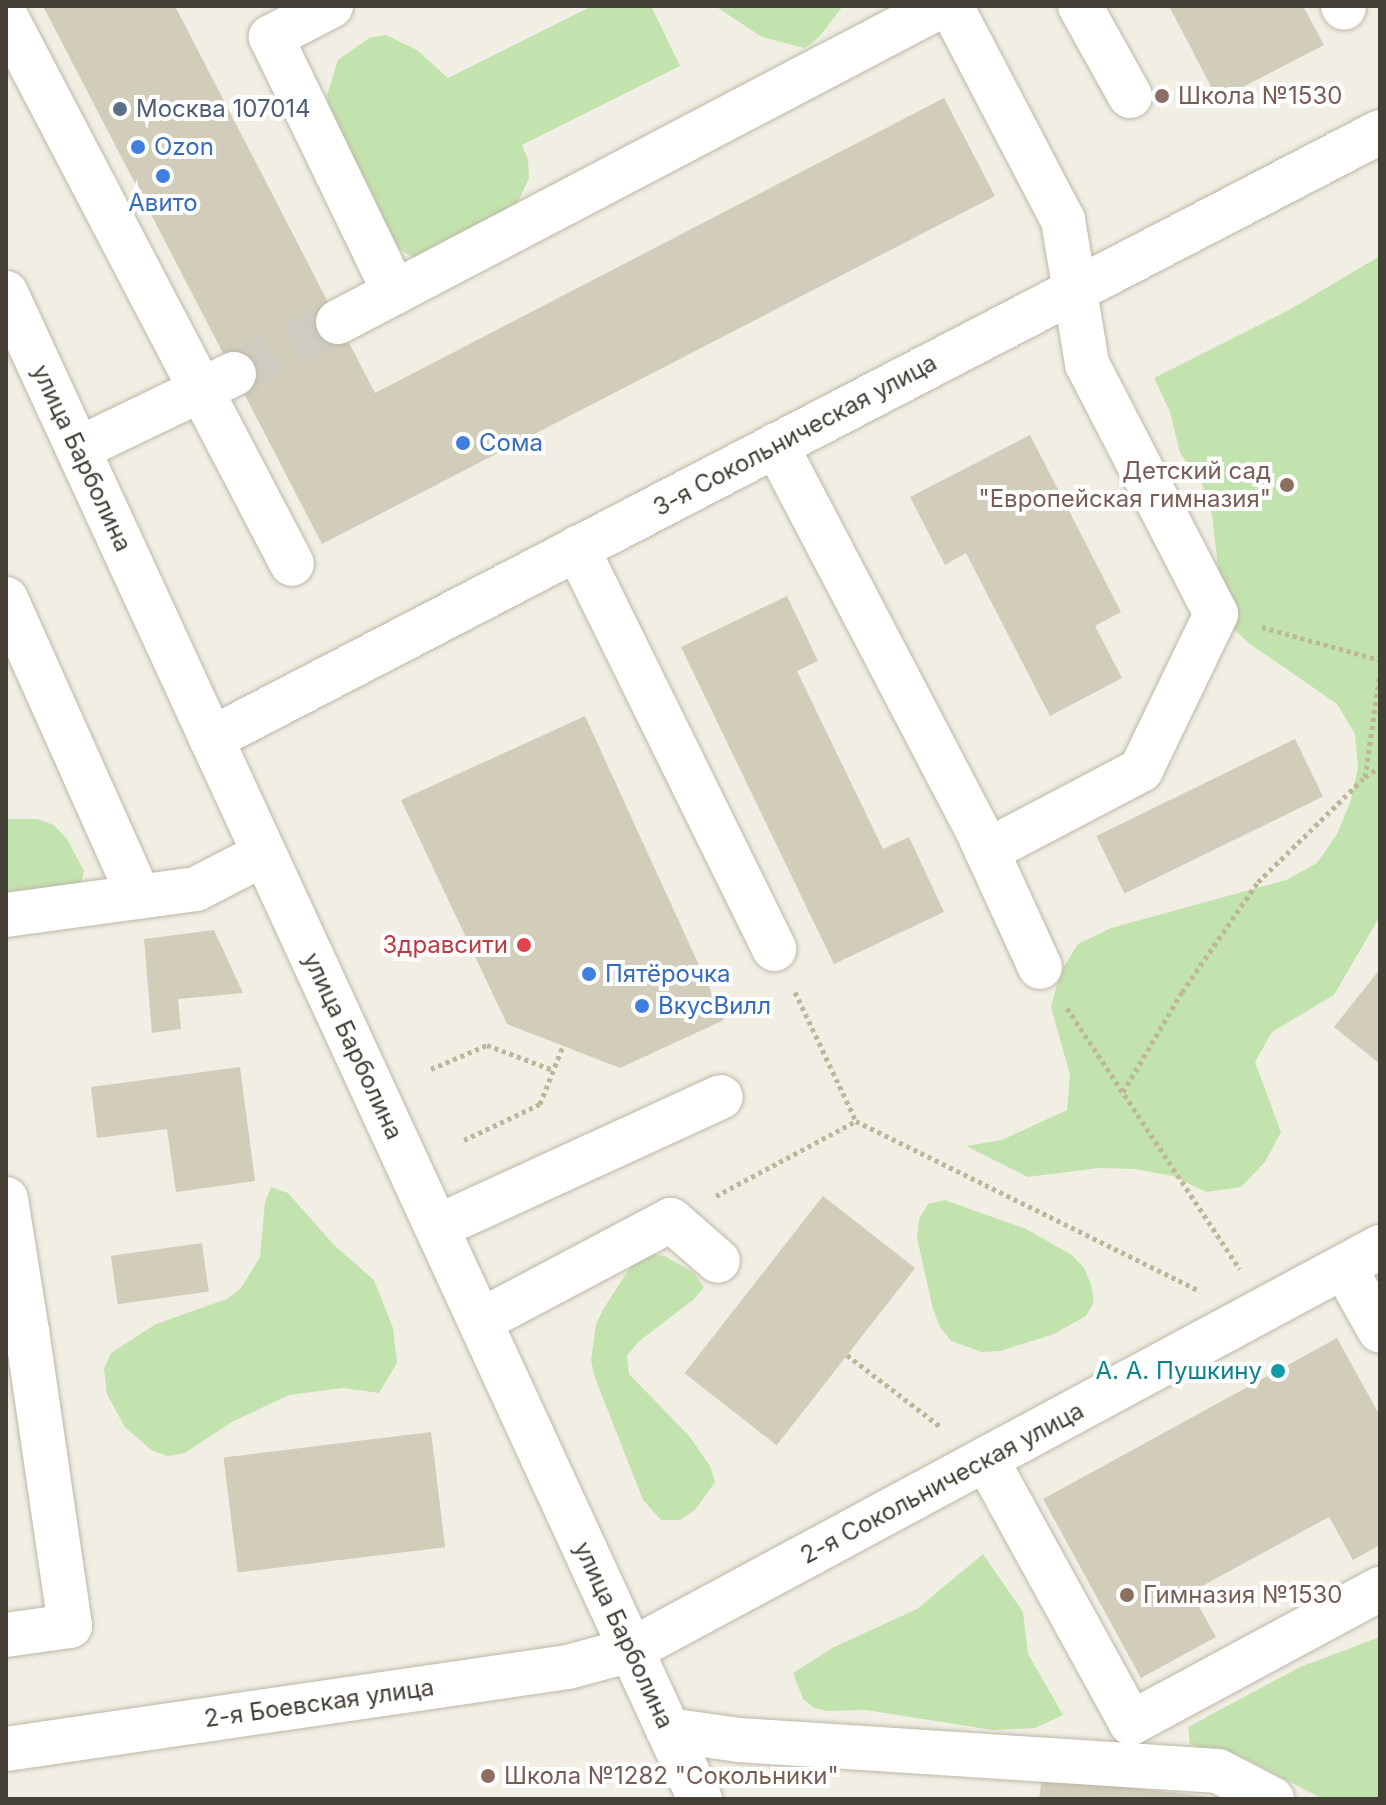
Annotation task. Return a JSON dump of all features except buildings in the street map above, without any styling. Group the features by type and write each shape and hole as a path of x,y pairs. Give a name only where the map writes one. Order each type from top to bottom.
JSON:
{"street":[{"path":"331,6 271,37 395,293"},
{"path":"338,322 941,6"},
{"path":"951,6 1063,220 1087,364 1216,614 1141,770 987,851"},
{"path":"1080,6 1130,96"},
{"path":"6,17 217,382 292,564"},
{"name":"3-я Сокольническая улица","path":"211,739 1380,132"},
{"name":"улица Барболина","path":"6,293 700,1799"},
{"path":"78,449 217,382"},
{"path":"776,445 987,851 1040,967"},
{"path":"577,548 774,949"},
{"path":"6,599 139,896"},
{"path":"6,915 196,889 264,854"},
{"path":"437,1227 721,1097"},
{"path":"6,1199 16,1333 70,1626 6,1635"},
{"path":"480,1321 671,1220 718,1261"},
{"path":"1362,1257 1380,1331"},
{"name":"2-я Сокольническая улица","path":"631,1650 1362,1257"},
{"path":"986,1459 1131,1723 1380,1589"},
{"name":"2-я Боевская улица","path":"6,1749 568,1667 631,1650"},
{"path":"668,1730 739,1740 1218,1771 1272,1799"}],"path":[{"path":"1216,614 1380,660"},
{"path":"1365,777 1380,673"},
{"path":"1123,1092 1182,992 1258,882 1365,777 1380,767"},
{"path":"774,949 856,1121 1200,1291"},
{"path":"1040,967 1240,1270"},
{"path":"431,1069 487,1045 553,1070"},
{"path":"464,1140 540,1104 563,1046"},
{"path":"671,1220 856,1121"},
{"path":"847,1355 944,1429"}],"green space":[{"path":"592,6 651,6 680,66 522,145 528,160 529,178 514,211 414,258 399,249 329,113 327,95 338,60 369,38 386,35 417,50 448,78"},
{"path":"715,6 843,6 819,37 805,48 762,37"},
{"path":"1380,256 1380,916 1334,995 1272,1032 1255,1062 1281,1132 1265,1162 1241,1187 1206,1192 1173,1176 1135,1169 1098,1168 1028,1177 966,1146 1002,1140 1067,1110 1070,1075 1051,1007 1060,973 1078,944 1111,928 1286,880 1317,863 1337,834 1350,803 1358,768 1355,734 1337,704 1250,644 1224,620 1212,515 1201,481 1180,453 1170,412 1154,378 1289,310"},
{"path":"6,819 37,819 54,825 67,839 84,871 80,888 6,892"},
{"path":"271,1187 288,1193 334,1245 374,1280 393,1328 397,1363 379,1393 343,1388 289,1395 232,1422 185,1453 168,1456 151,1450 124,1426 107,1394 104,1369 111,1353 156,1324 227,1299 241,1288 260,1257 265,1202"},
{"path":"945,1200 1026,1229 1072,1255 1084,1268 1091,1284 1094,1302 1086,1316 1054,1334 1000,1351 982,1352 951,1341 940,1327 933,1309 917,1238 919,1219 928,1204"},
{"path":"648,1254 665,1256 694,1273 704,1287 693,1300 638,1342 627,1356 629,1374 690,1437 710,1466 715,1482 695,1510 680,1520 661,1520 643,1500 595,1378 591,1360 596,1324 604,1308 633,1263"},
{"path":"983,1554 1023,1612 1028,1654 1063,1715 1035,1728 993,1730 866,1710 826,1711 814,1708 803,1699 793,1673 834,1647 917,1609"},
{"path":"1380,1637 1380,1799 1323,1799 1246,1759 1206,1752 1190,1744 1188,1727 1300,1667"}],"tunnel":[{"path":"234,374 338,322"}],"place":[{"name":"Школа №1530","path":"1162,96"},
{"name":"Москва 107014","path":"120,109"},
{"name":"Ozon","path":"138,147"},
{"name":"Авито","path":"163,176"},
{"name":"Сома","path":"463,443"},
{"name":"Детский сад \"Европейская гимназия\"","path":"1287,485"},
{"name":"Здравсити","path":"524,945"},
{"name":"Пятёрочка","path":"589,974"},
{"name":"ВкусВилл","path":"642,1006"},
{"name":"А. А. Пушкину","path":"1278,1371"},
{"name":"Гимназия №1530","path":"1127,1595"},
{"name":"Школа №1282 \"Сокольники\"","path":"488,1776"}]}
